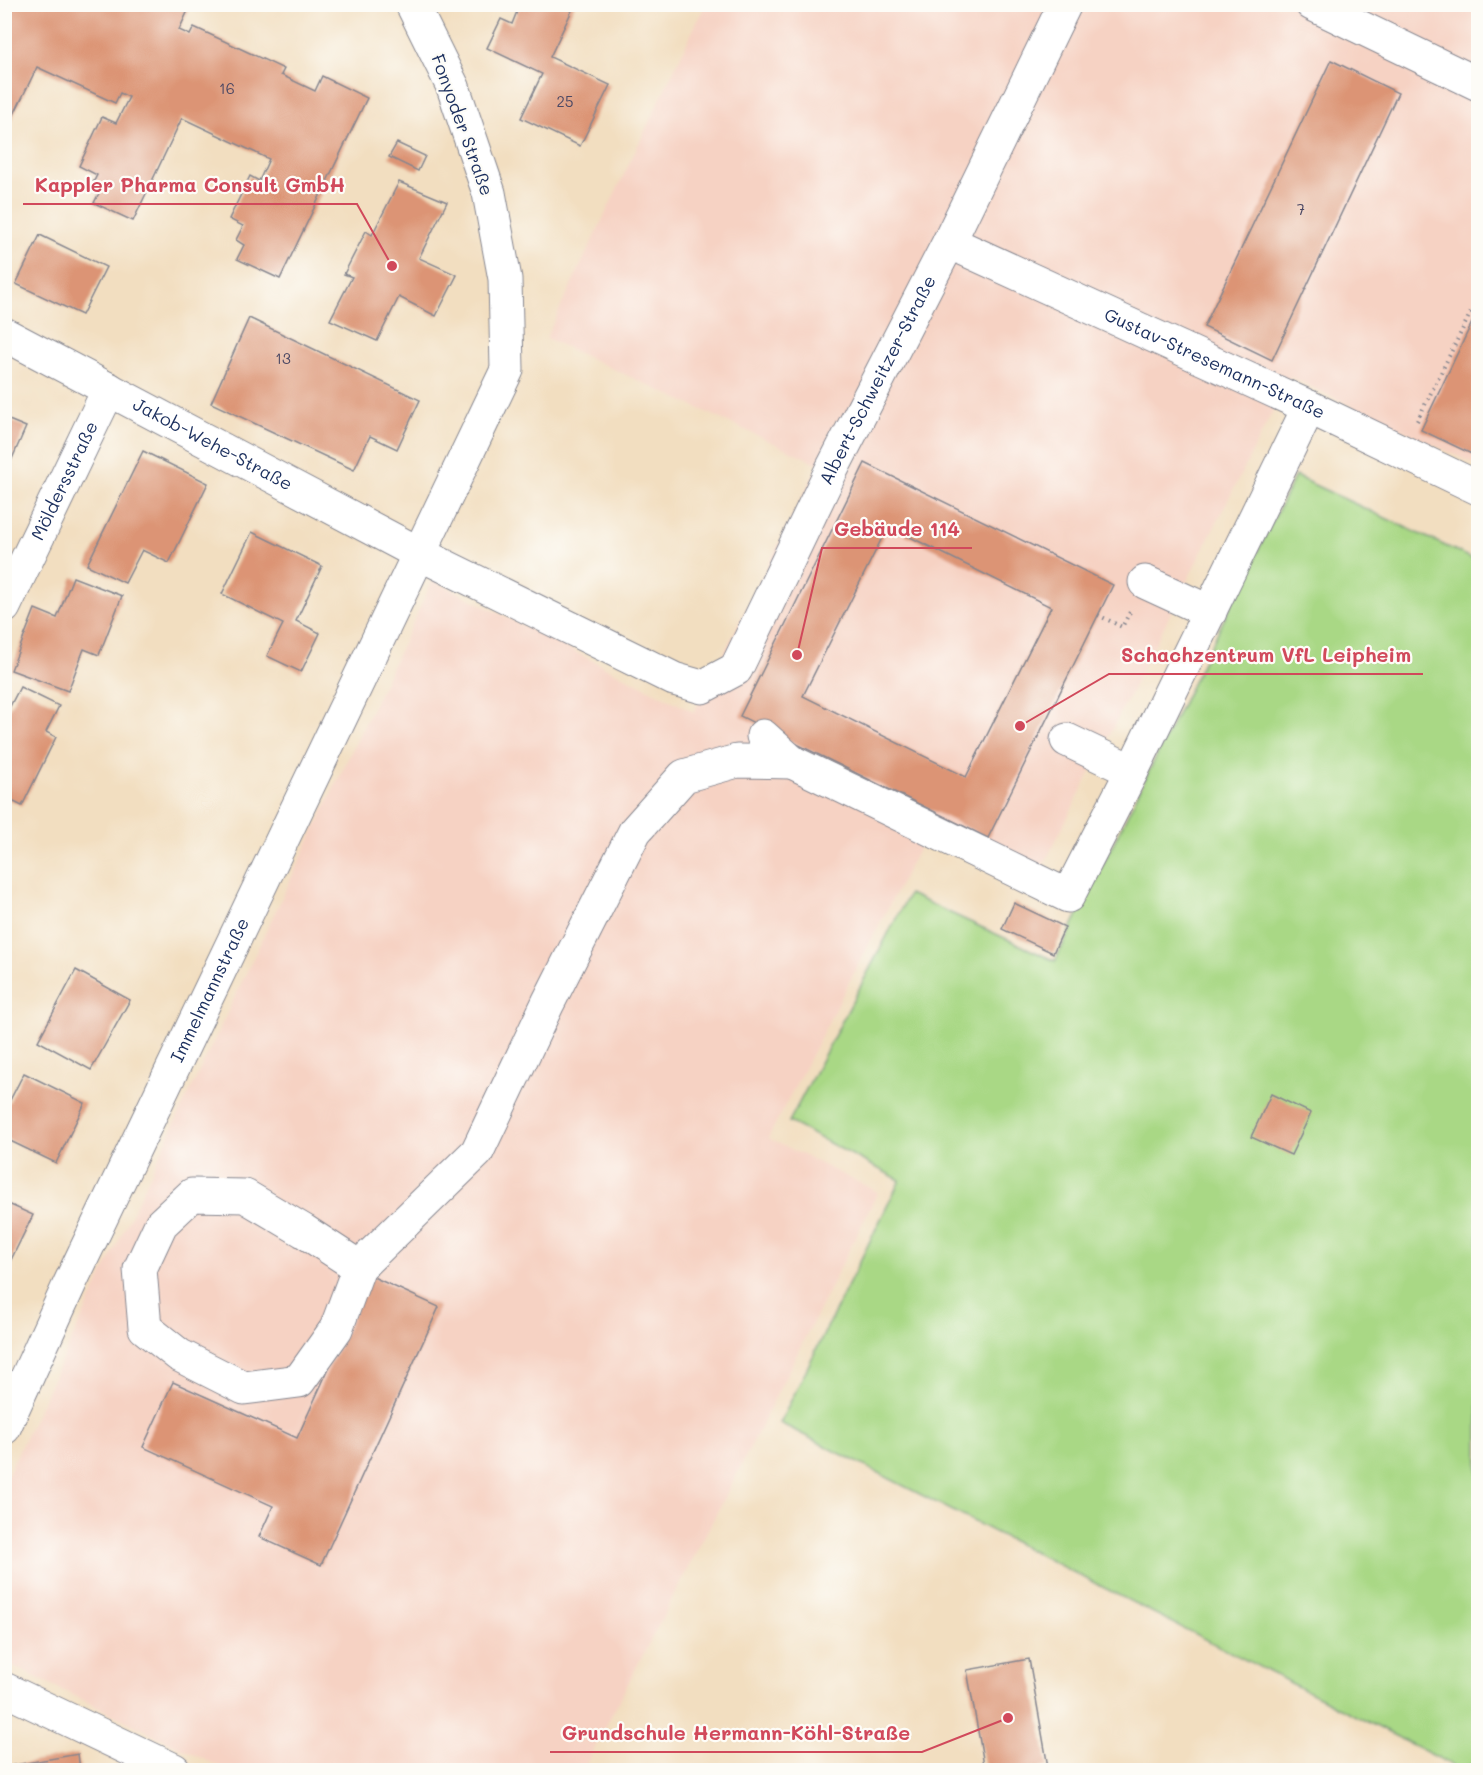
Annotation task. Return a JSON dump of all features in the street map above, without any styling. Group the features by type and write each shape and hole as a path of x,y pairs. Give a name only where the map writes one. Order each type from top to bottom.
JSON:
{"street":[{"name":"Albert-Schweitzer-Straße","path":"420,554 674,680 702,687 736,669 832,469 949,242 1065,4"},
{"path":"1312,4 1479,84"},
{"name":"Fonyoder Straße","path":"420,7 453,87 489,193 505,279 507,370 420,554"},
{"name":"Gustav-Stresemann-Straße","path":"949,242 1309,407 1479,488"},
{"name":"Jakob-Wehe-Straße","path":"4,334 420,554"},
{"name":"Möldersstraße","path":"4,607 109,389"},
{"path":"763,736 792,762 1068,896 1132,771 1309,407"},
{"name":"Immelmannstraße","path":"4,1428 70,1283 420,554"},
{"path":"1145,582 1209,612"},
{"path":"1067,740 1132,771"},
{"path":"359,1267 245,1196 192,1196 161,1224 140,1269 145,1328 179,1355 244,1388 299,1381 336,1329 359,1267 477,1152 548,1003 635,831 684,776 737,761 792,762"},
{"path":"4,1689 174,1770"}],"path":[{"path":"1401,451 1479,298"}],"shaded area":[{"path":"705,5 1478,5 1478,466 1290,377 1040,872 933,821 768,1138 878,1192 737,1474 583,1770 226,1770 5,1662 4,1482 433,580 694,712 819,464 546,338"}],"green space":[{"path":"1295,476 1478,561 1478,1764 1458,1768 780,1423 900,1180 789,1122 909,894 1055,961"}],"building":[{"path":"4,4 191,4 179,30 190,35 194,27 284,69 281,75 315,91 322,76 367,98 280,279 237,259 244,245 236,240 243,226 229,219 250,176 259,181 269,159 182,118 133,221 94,203 101,189 92,185 97,175 79,166 102,117 116,123 129,97 120,93 115,103 37,67 4,135"},
{"path":"520,4 575,4 550,57 610,85 580,146 521,118 542,74 487,48 501,19 512,24"},
{"path":"1331,60 1398,93 1272,360 1204,327"},
{"path":"397,143 425,156 418,171 389,157"},
{"path":"399,182 447,202 419,258 457,275 436,316 399,297 377,341 330,320 352,277 344,274 366,231 372,235"},
{"path":"40,235 106,267 82,315 16,284"},
{"path":"1478,310 1478,457 1421,430"},
{"path":"249,318 420,400 397,449 370,436 354,470 211,403"},
{"path":"4,418 26,427 4,477"},
{"path":"143,451 208,483 169,563 142,550 125,583 87,565"},
{"path":"865,463 1113,585 988,838 740,716","holes":["888,526 1051,607 966,777 803,696"]},
{"path":"252,532 322,566 296,621 320,633 301,672 267,656 283,624 222,594"},
{"path":"73,577 122,596 99,655 84,649 68,691 11,670 35,609 57,618"},
{"path":"20,687 59,706 46,732 56,737 22,806 4,797 4,718"},
{"path":"1014,903 1065,927 1053,953 1002,929"},
{"path":"76,970 130,1000 91,1070 38,1041"},
{"path":"24,1073 85,1103 56,1163 4,1138 4,1112"},
{"path":"1271,1094 1311,1113 1291,1155 1251,1137"},
{"path":"4,1202 33,1215 4,1274"},
{"path":"371,1276 439,1307 321,1565 259,1537 273,1506 143,1447 173,1382 297,1438"},
{"path":"1029,1659 1048,1767 1027,1770 985,1770 967,1670"},
{"path":"78,1754 80,1770 4,1770 4,1767"}],"place":[{"name":"Kappler Pharma Consult GmbH","path":"392,266"},
{"name":"Gebäude 114","path":"797,655"},
{"name":"Schachzentrum VfL Leipheim","path":"1020,726"},
{"name":"Grundschule Hermann-Köhl-Straße","path":"1008,1718"}]}
